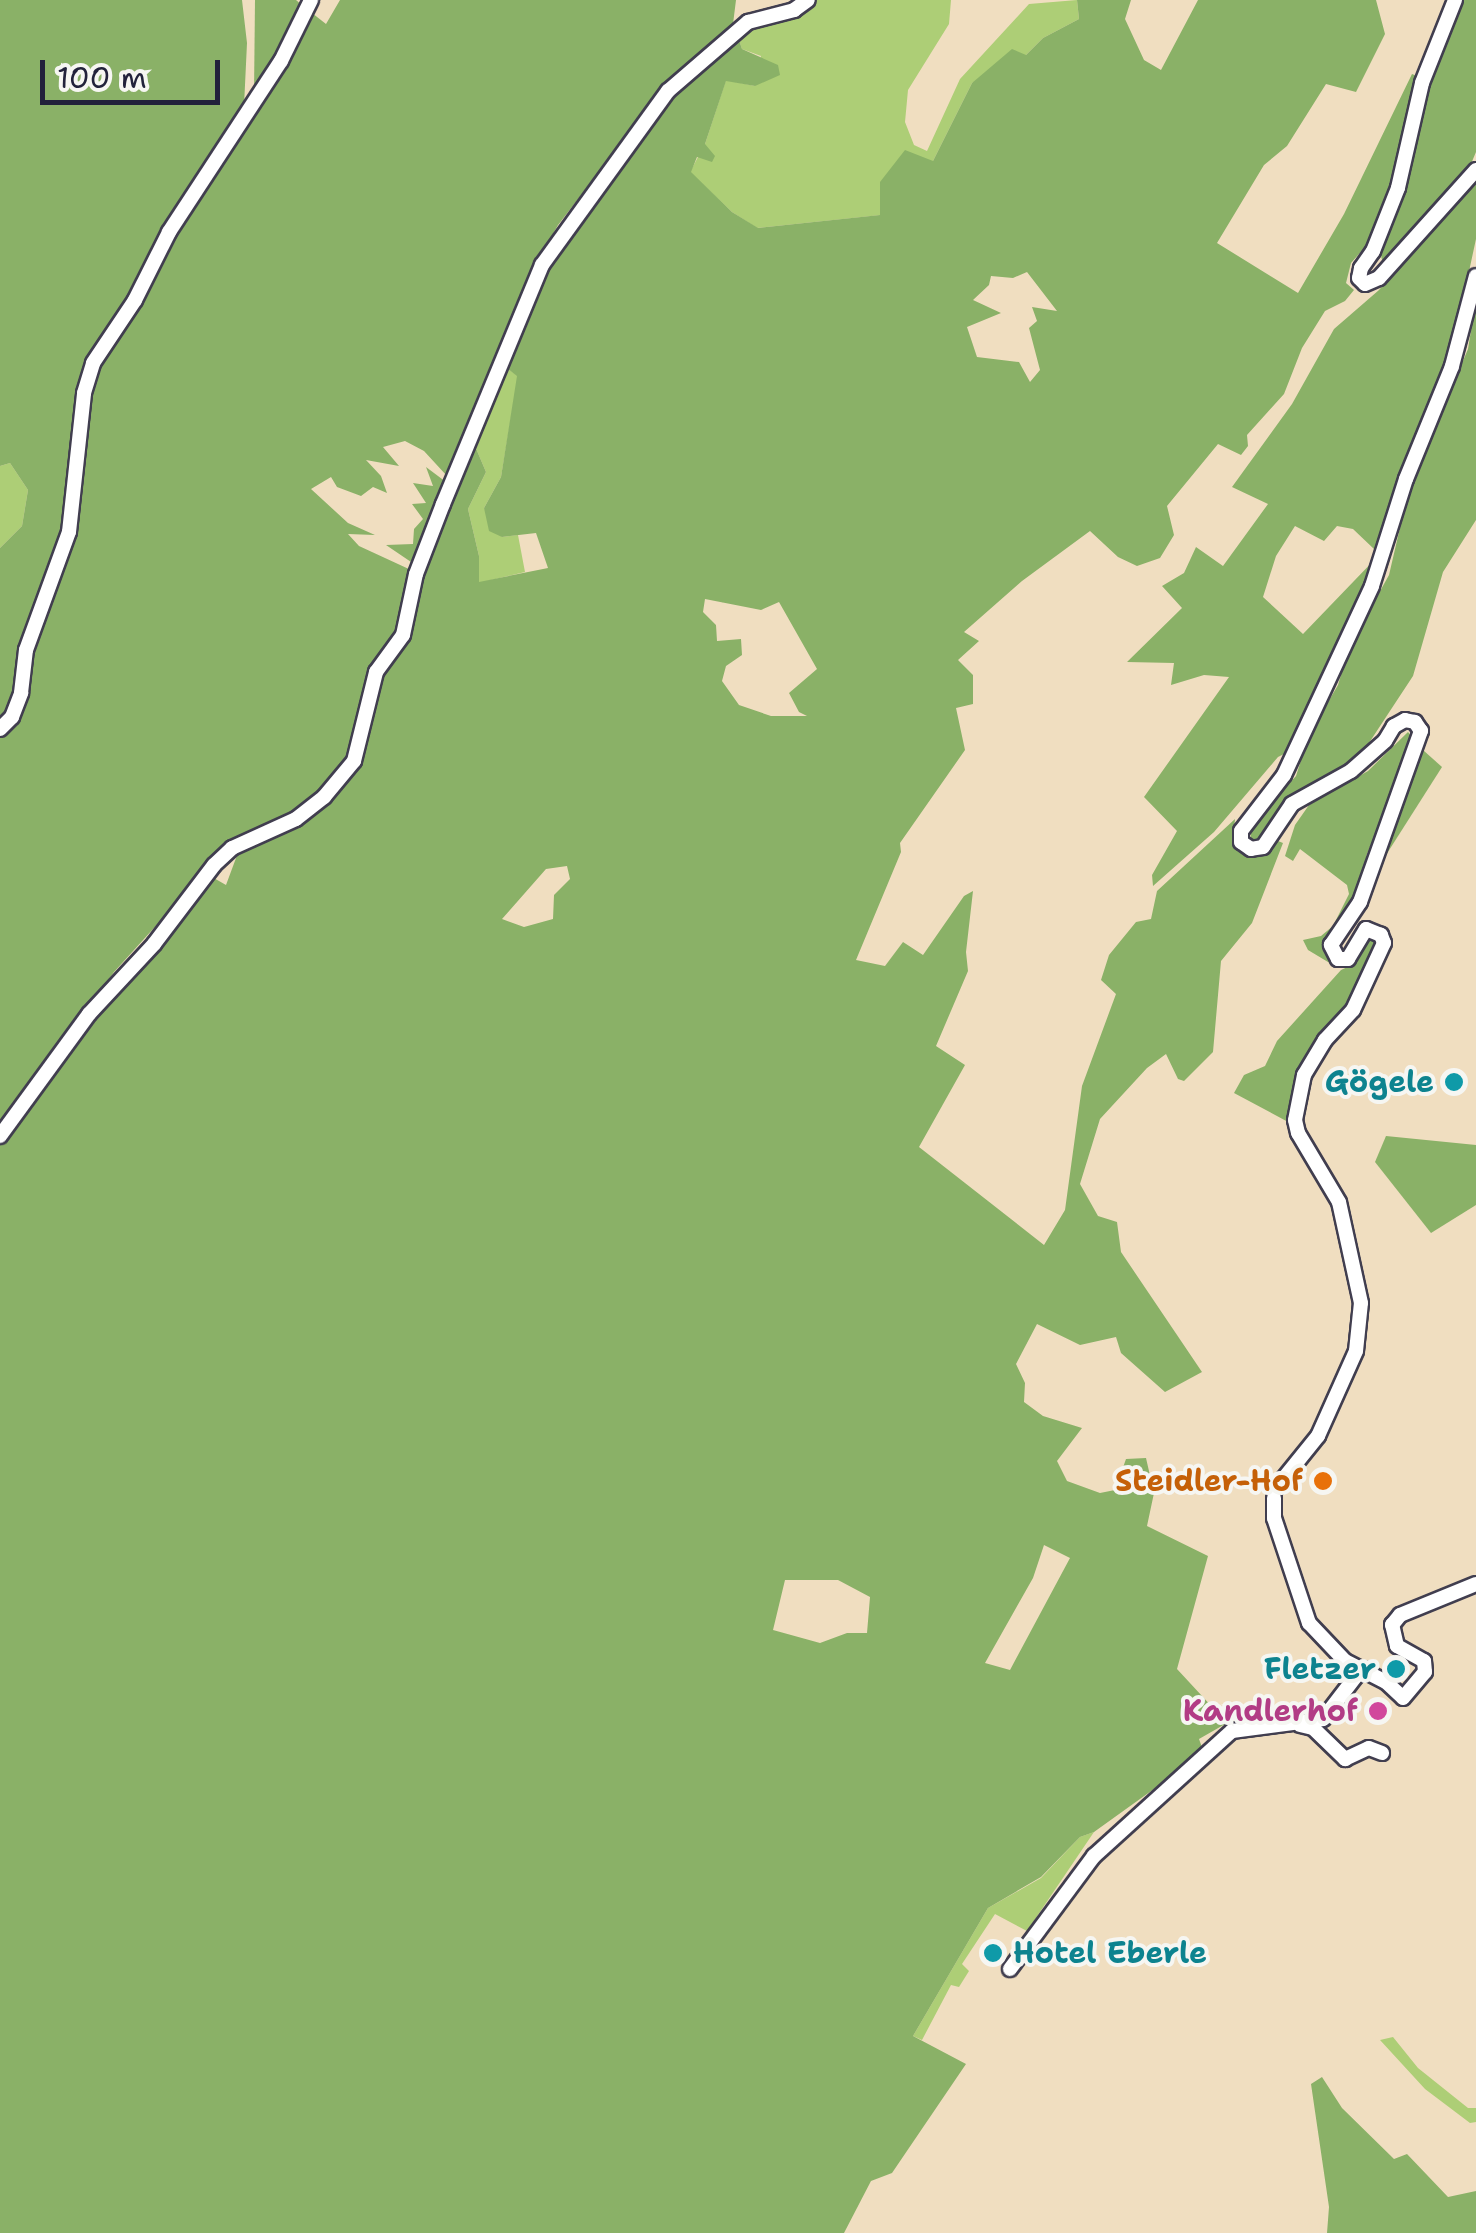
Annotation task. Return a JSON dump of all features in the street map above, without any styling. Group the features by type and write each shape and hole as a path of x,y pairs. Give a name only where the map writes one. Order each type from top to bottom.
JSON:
{"street":[{"path":"0,729 12,717 21,693 26,650 70,532 84,393 93,363 135,300 169,232 281,61 312,0"},
{"path":"0,1136 99,1001 163,932 214,865 232,848 296,819 324,797 354,761 376,672 402,635 416,574 542,265 668,91 748,22 794,10 808,0"},
{"path":"1455,0 1422,83 1398,188 1373,251 1360,268 1359,278 1365,284 1379,278 1476,170"},
{"path":"1476,276 1452,366 1406,478 1372,586 1284,776 1241,831 1241,842 1250,849 1263,847 1292,804 1351,772 1386,741 1394,726 1404,720 1415,722 1421,731 1360,902 1331,945 1338,959 1348,959 1366,929 1381,935 1384,943 1352,1010 1325,1040 1304,1076 1295,1120 1298,1133 1339,1202 1361,1303 1356,1351 1318,1436 1275,1493 1274,1518 1309,1623 1334,1652 1367,1670 1403,1698 1425,1672 1424,1661 1397,1646 1392,1626 1410,1610 1476,1584"},
{"path":"1010,1969 1094,1856 1232,1731 1323,1718 1356,1676 1367,1670"},
{"path":"1296,1722 1313,1728 1345,1759 1369,1748 1382,1753"}],"green space":[{"path":"0,0 242,0 247,43 244,106 88,361 65,531 15,694 0,720 0,548 22,526 28,490 10,463 0,466"},
{"path":"255,0 296,0 303,6 278,59 254,93"},
{"path":"340,0 736,0 733,24 662,90 558,225 537,262 495,371 447,476 424,451 405,441 383,447 399,466 366,460 381,476 387,493 373,487 361,496 337,487 331,477 311,489 348,523 375,535 348,534 359,546 411,570 397,634 349,758 321,794 293,814 231,843 114,972 0,1128 0,737 15,721 30,650 73,535 90,394 99,363 312,13 326,24"},
{"path":"816,0 951,0 949,24 908,90 905,122 914,145 927,151 960,79 1029,4 1077,0 1079,19 1043,38 1026,55 972,83 933,161 881,215 757,228 732,212 690,172 705,144 726,80 755,86 761,56 742,49 738,37 752,26 788,17"},
{"path":"1077,0 1131,0 1125,19 1144,60 1161,70 1198,0 1376,0 1385,34 1356,92 1326,84 1287,146 1264,165 1217,243 1298,293 1344,214 1412,74 1417,76 1388,199 1366,246 1351,263 1346,283 1354,290 1345,301 1325,311 1302,348 1284,394 1247,435 1248,446 1241,455 1218,444 1167,506 1174,535 1160,558 1137,566 1118,557 1090,531 1022,581 964,632 979,641 958,660 973,675 973,704 956,708 965,750 900,843 901,852 856,960 885,966 903,942 923,955 964,896 973,891 966,952 968,971 936,1046 965,1065 919,1147 1044,1245 1065,1210 1082,1086 1116,994 1101,980 1109,955 1136,922 1151,919 1157,891 1235,819 1233,841 1250,855 1262,855 1278,841 1283,843 1252,923 1221,961 1213,1052 1184,1081 1178,1079 1166,1054 1147,1068 1100,1119 1080,1184 1098,1216 1117,1222 1121,1252 1202,1372 1165,1392 1121,1353 1116,1337 1080,1345 1037,1324 1016,1364 1025,1383 1024,1402 1043,1416 1082,1428 1057,1461 1067,1481 1100,1493 1115,1490 1126,1459 1146,1458 1154,1493 1147,1526 1208,1556 1177,1669 1227,1723 1199,1739 1204,1753 1094,1832 1080,1837 1041,1877 988,1908 913,2036 966,2064 892,2173 871,2181 844,2233 0,2233 0,1142 94,1013 157,947 212,877 226,885 239,850 298,822 357,763 372,698 475,446 486,472 468,509 479,556 479,582 548,568 536,533 502,537 489,531 484,508 501,477 517,376 508,369 546,267 670,96 738,37 742,49 778,65 780,75 755,86 726,81 705,144 715,156 712,162 697,157 691,172 732,212 758,228 880,215 880,182 905,150 933,161 972,83 1012,49 1026,55 1043,38 1079,19","holes":["1027,272 1057,311 1032,307 1037,321 1029,328 1040,370 1030,382 1019,362 977,357 967,327 1001,313 973,300 989,285 991,276 1013,278","705,599 761,610 779,602 817,669 789,693 799,712 807,716 771,716 739,705 722,681 726,666 742,655 741,639 717,641 716,625 703,612","567,866 570,879 554,895 553,919 524,927 502,919 546,869","1044,1545 1070,1558 1010,1670 985,1663 1033,1578","785,1580 838,1580 870,1597 867,1633 847,1633 820,1643 773,1630"]},
{"path":"1461,0 1476,0 1476,152 1468,171 1389,259 1382,260 1380,251 1404,194 1428,85"},
{"path":"1476,182 1476,239 1451,355 1380,548 1374,549 1353,529 1337,526 1324,541 1295,526 1276,556 1263,597 1303,634 1379,555 1290,751 1278,757 1214,832 1153,886 1152,875 1177,831 1144,797 1229,677 1204,675 1171,685 1174,663 1127,662 1182,608 1162,586 1184,573 1196,547 1223,566 1268,504 1232,487 1292,404 1334,329 1379,290"},
{"path":"1476,299 1476,520 1443,572 1413,676 1361,755 1339,772 1298,792 1277,811 1260,840 1251,842 1250,826 1296,776 1309,735 1338,685 1349,647 1389,575 1409,489 1468,349"},
{"path":"508,369 518,376 501,477 484,508 502,537 518,535 525,572 479,583 479,556 468,509 486,472 475,446"},
{"path":"10,463 28,490 22,526 0,548 0,466"},
{"path":"426,467 446,482 414,564 386,545 413,544 414,529 423,519 412,504 426,503 413,483 433,486"},
{"path":"1408,732 1414,739 1367,854 1357,898 1322,949 1333,965 1308,950 1303,940 1321,936 1333,926 1349,894 1347,885 1300,849 1293,861 1285,856 1295,825 1309,805 1368,771"},
{"path":"1423,750 1442,767 1386,855 1380,854 1415,759"},
{"path":"1373,938 1376,950 1343,1016 1339,1012 1333,1019 1338,1021 1305,1058 1290,1123 1234,1093 1244,1075 1265,1066 1277,1041 1341,970 1354,964 1364,941"},
{"path":"1386,1136 1476,1145 1476,1205 1431,1233 1375,1162"},
{"path":"1094,1832 1027,1931 995,1914 962,1964 969,1971 959,1987 951,1985 922,2040 913,2036 988,1908 1041,1878 1080,1837"},
{"path":"1393,2037 1418,2068 1468,2108 1476,2108 1476,2122 1470,2123 1425,2089 1380,2040"},
{"path":"1322,2077 1342,2108 1394,2159 1407,2154 1448,2197 1476,2191 1476,2233 1327,2233 1329,2207 1311,2084"}],"place":[{"name":"Gögele","path":"1454,1082"},
{"name":"Steidler-Hof","path":"1323,1481"},
{"name":"Fletzer","path":"1396,1669"},
{"name":"Kandlerhof","path":"1378,1711"},
{"name":"Hotel Eberle","path":"993,1953"}]}
